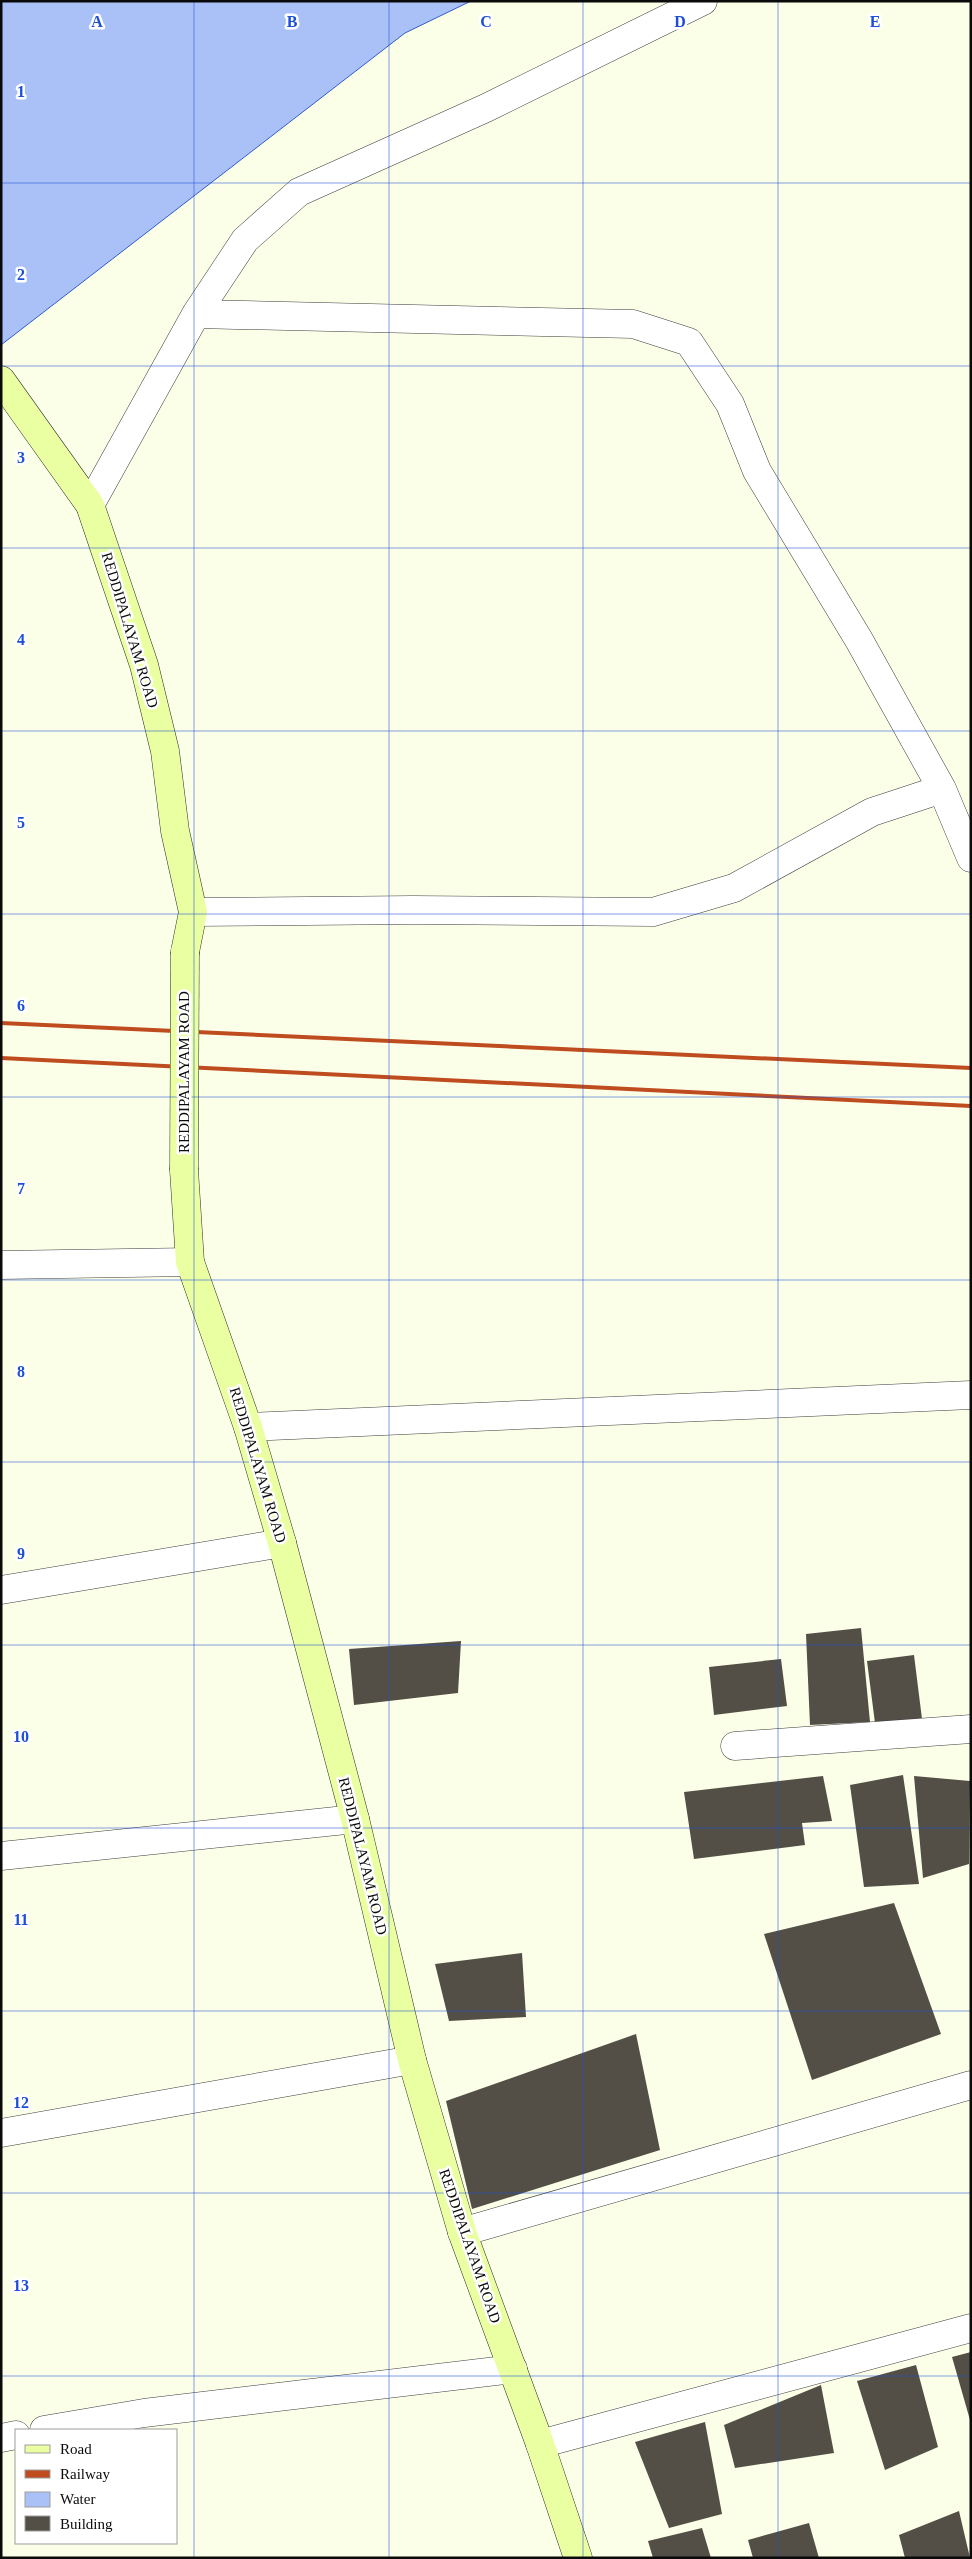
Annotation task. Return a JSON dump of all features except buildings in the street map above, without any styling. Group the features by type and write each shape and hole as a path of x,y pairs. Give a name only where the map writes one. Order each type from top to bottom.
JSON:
{"street":[{"path":"90,506 196,314 245,240 299,192 486,108 703,1"},
{"path":"196,314 633,324 688,342 730,404 757,471 855,632 942,789 971,858"},
{"name":"REDDIPALAYAM ROAD","path":"4,384 90,506 144,665 165,751 175,831 193,912 185,952 184,1170 190,1262 248,1427 282,1543 355,1820 412,2060 462,2232 540,2444 578,2558"},
{"path":"193,912 413,910 653,912 734,888 872,812 942,789"},
{"path":"1,1265 190,1262"},
{"path":"248,1427 971,1395"},
{"path":"1,1590 282,1543"},
{"path":"735,1746 971,1729"},
{"path":"1,1856 355,1820"},
{"path":"1,2133 412,2060"},
{"path":"462,2232 971,2085"},
{"path":"540,2444 971,2328"},
{"path":"50,2429 144,2412 513,2369"},
{"path":"1,2438 15,2435"}],"water":[{"path":"1,1 471,1 405,33 1,345"}],"railway":[{"path":"1,1023 971,1068"},
{"path":"1,1058 971,1106"}]}
